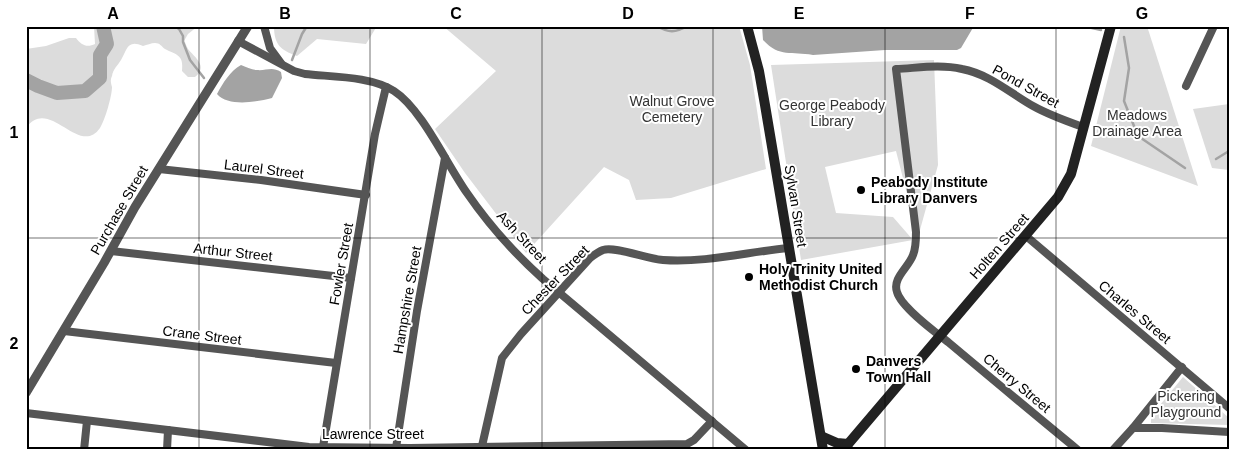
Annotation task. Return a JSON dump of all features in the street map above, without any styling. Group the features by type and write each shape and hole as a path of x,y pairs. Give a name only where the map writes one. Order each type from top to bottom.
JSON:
{"main road":[{"name":"Sylvan Street","path":"747,26 759,71 823,450"},
{"name":"Holten Street","path":"846,447 1026,236 1067,184 1111,26"},
{"path":"821,436 846,447"}],"street":[{"path":"238,42 248,26"},
{"path":"264,26 270,48 285,66"},
{"path":"1186,86 1214,26"},
{"name":"Ash Street","path":"238,42 304,74 361,80 386,87 400,95 427,128 466,192 502,239 528,266 746,450"},
{"name":"Purchase Street","path":"26,393 238,42"},
{"name":"Pond Street","path":"896,69 944,66 963,69 1004,86 1033,106 1083,127"},
{"name":"Cherry Street","path":"896,69 916,232 916,246 913,257 899,278 896,286 897,293 903,303 940,336 1078,450"},
{"name":"Fowler Street","path":"323,447 375,134 386,87"},
{"name":"Hampshire Street","path":"396,448 417,311 445,158"},
{"name":"Laurel Street","path":"159,170 261,180 366,195"},
{"name":"Charles Street","path":"1026,236 1229,408"},
{"name":"Chester Street","path":"482,446 502,358 507,350 590,258 604,250 616,250 645,258 687,260 789,248"},
{"name":"Arthur Street","path":"111,251 352,278"},
{"name":"Crane Street","path":"64,331 336,363"},
{"path":"1113,450 1182,367"},
{"name":"Lawrence Street","path":"26,413 310,447 396,448 687,444 694,440 712,421"},
{"path":"84,450 87,421"},
{"path":"1133,428 1229,432"},
{"path":"167,450 168,430"}],"green space":[{"path":"94,26 198,26 188,34 184,41 201,65 201,69 195,77 188,77 182,71 182,61 180,58 159,44 131,45 126,49 113,71 111,96 106,114 100,128 92,135 83,136 44,118 35,120 26,128 26,49 46,46 69,38 76,38 84,45 95,44"},
{"path":"274,26 377,26 366,44 317,39 297,56 280,46 275,38"},
{"name":"Walnut Grove Cemetery","path":"443,26 739,26 750,65 766,169 671,198 636,200 629,180 604,167 526,253 465,173 435,129 496,71"},
{"name":"Meadows Drainage Area","path":"1121,26 1147,26 1198,186 1091,146"},
{"name":"George Peabody Library","path":"934,60 938,165 918,237 896,151 825,167 836,213 893,217 913,240 801,260 771,65"},
{"path":"1229,104 1229,170 1212,168 1193,109"},
{"name":"Pickering Playground","path":"1183,377 1229,418 1229,425 1151,423 1151,416"}],"shaded area":[{"path":"762,26 974,26 961,48 957,50 885,50 813,55 780,52 769,46 763,40"},
{"path":"241,65 255,70 272,69 281,72 282,78 272,98 251,102 235,102 228,101 217,94 230,74"}],"waterway":[{"path":"26,80 57,93 85,91 100,78 100,55 107,44 103,26"},
{"path":"174,26 179,29 183,36 183,42 190,60 204,78"},
{"path":"292,60 307,26"},
{"path":"657,26 672,31 687,26"},
{"path":"1083,26 1101,30"},
{"path":"1124,37 1129,68 1124,101 1138,136 1185,168"},
{"path":"1216,159 1229,151"}],"place":[{"name":"Peabody Institute Library Danvers","path":"861,190"},
{"name":"Holy Trinity United Methodist Church","path":"749,277"},
{"name":"Danvers Town Hall","path":"856,369"}]}
